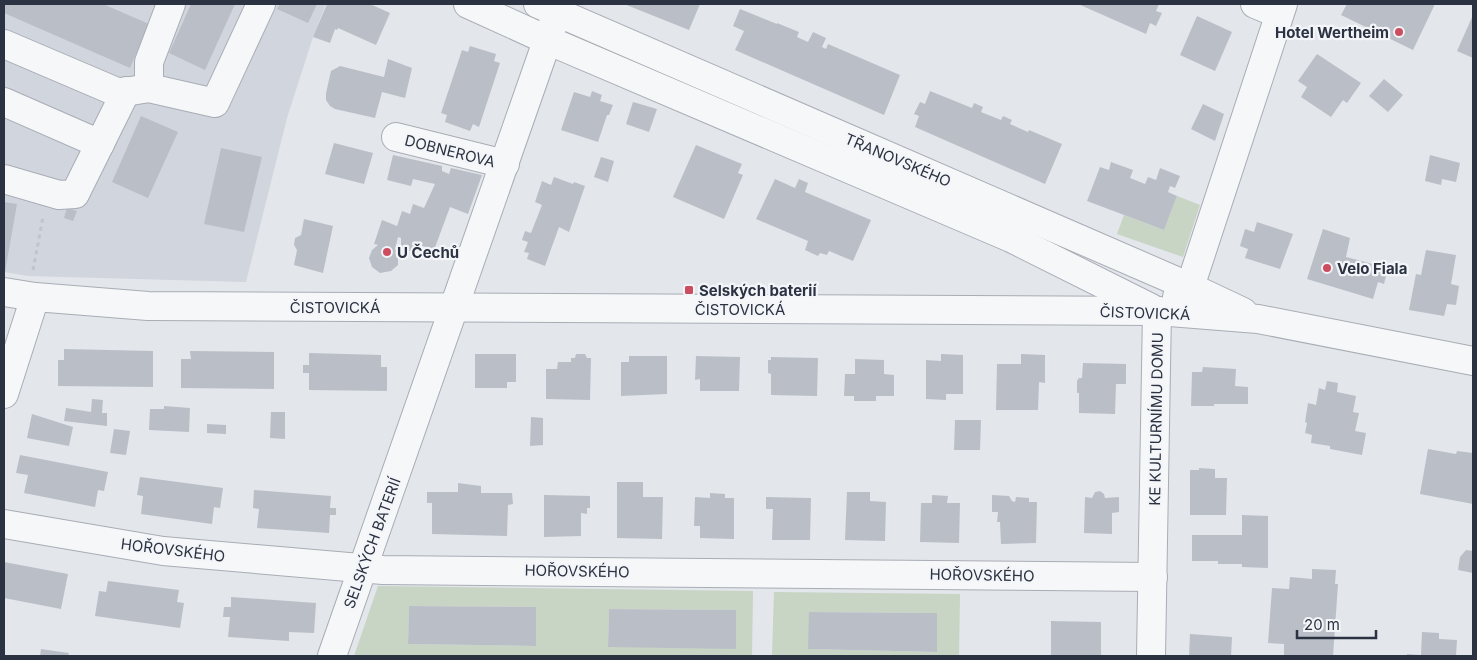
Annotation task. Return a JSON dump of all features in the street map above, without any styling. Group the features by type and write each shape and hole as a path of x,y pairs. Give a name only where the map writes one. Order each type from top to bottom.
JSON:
{"street":[{"path":"4,179 59,195 75,194 100,144 138,90 171,4"},
{"path":"4,44 119,93 138,90 215,103 260,4"},
{"name":"TŘANOVSKÉHO","path":"468,4 547,40 1011,238 1157,311"},
{"name":"TŘANOVSKÉHO","path":"552,7 1190,287 1258,319"},
{"name":"SELSKÝCH BATERIÍ","path":"332,656 547,40 552,7"},
{"path":"1190,287 1273,7"},
{"path":"4,102 100,144"},
{"name":"DOBNEROVA","path":"396,137 504,164"},
{"name":"KE KULTURNÍMU DOMU","path":"1152,656 1157,311 1190,287"},
{"name":"ČISTOVICKÁ","path":"4,292 35,297 148,306 1157,311 1258,319 1473,361"},
{"path":"4,394 35,297"},
{"name":"HOŘOVSKÉHO","path":"4,524 163,551 403,570 1153,577"}],"shaded area":[{"path":"4,4 326,4 313,37 287,118 246,282 28,276 4,272"}],"green space":[{"path":"1177,196 1200,205 1183,257 1117,234 1124,215 1164,230"},
{"path":"378,586 753,591 752,656 354,656","holes":["409,606 536,607 536,646 408,644","609,609 736,610 736,648 608,646"]},
{"path":"774,592 960,594 959,656 772,656","holes":["809,612 936,613 936,652 809,649"]}],"building":[{"path":"4,4 103,4 149,24 130,68 4,13"},
{"path":"191,4 235,4 205,70 169,53"},
{"path":"280,4 317,4 308,23 277,9"},
{"path":"327,4 370,4 390,13 376,45 338,28 337,30 335,29 330,43 313,37"},
{"path":"624,4 700,4 689,30"},
{"path":"1078,4 1159,4 1156,11 1162,13 1156,26 1150,23 1146,34"},
{"name":"Hotel Wertheim","path":"1347,4 1435,4 1413,50 1341,15"},
{"path":"740,9 799,32 797,37 808,42 813,32 826,38 822,47 826,49 828,44 900,75 884,115 735,50 744,31 733,26"},
{"path":"1473,15 1473,58 1457,51"},
{"path":"1197,16 1232,32 1215,71 1180,55"},
{"path":"470,46 496,54 494,61 500,63 479,127 473,124 470,131 445,122 447,115 441,113 462,50 468,52"},
{"path":"1317,54 1361,83 1347,103 1343,100 1331,117 1301,97 1307,87 1298,81"},
{"path":"388,59 412,68 405,98 382,92 375,118 335,109 330,106 326,100 326,93 331,71 340,66 384,77"},
{"path":"1384,79 1403,95 1388,112 1369,96"},
{"path":"592,91 602,95 600,101 613,105 609,115 607,115 598,142 561,130 574,92 590,97"},
{"path":"930,91 972,108 974,103 983,107 981,112 1001,120 1003,116 1012,120 1010,124 1062,144 1045,184 915,127 919,116 914,114 920,102 925,104"},
{"path":"633,102 657,109 649,132 626,124"},
{"path":"1203,104 1224,114 1215,141 1191,129"},
{"path":"141,116 178,132 148,198 112,182"},
{"path":"334,143 373,153 364,184 325,174"},
{"path":"696,145 742,164 738,173 743,175 724,219 673,197"},
{"path":"221,148 262,157 244,232 204,224"},
{"path":"393,155 442,166 442,171 449,174 451,168 482,175 468,214 450,207 434,250 420,245 414,251 407,251 401,245 401,238 398,237 395,249 398,253 398,265 391,271 380,273 372,267 369,258 372,250 378,245 374,244 382,220 397,226 402,211 410,214 413,204 424,208 435,184 413,179 411,186 387,180"},
{"path":"1430,155 1460,163 1456,182 1442,179 1441,185 1425,181"},
{"path":"601,157 614,161 608,182 594,177"},
{"path":"1111,162 1133,170 1130,178 1145,184 1148,177 1156,180 1160,168 1180,176 1175,188 1170,186 1168,192 1177,196 1164,230 1087,201 1100,167 1109,170"},
{"path":"554,177 585,186 569,232 559,227 545,266 527,259 529,253 524,252 528,242 522,240 525,231 531,233 542,205 535,202 542,181 551,185"},
{"path":"775,179 795,188 799,179 808,183 805,192 871,220 853,261 829,251 827,255 820,253 818,256 805,250 808,241 756,219"},
{"path":"4,202 17,204 5,272 4,272"},
{"path":"67,208 77,211 73,221 64,218"},
{"path":"304,219 333,226 323,273 294,265 297,250 294,245 295,238 301,235"},
{"path":"1257,222 1293,234 1280,269 1245,258 1248,249 1240,246 1245,229 1254,232"},
{"path":"1323,229 1350,238 1346,257 1388,268 1384,284 1378,282 1373,299 1307,279"},
{"path":"1426,250 1456,255 1451,284 1459,286 1456,305 1447,304 1444,316 1409,310 1416,274 1421,275"},
{"path":"64,349 153,351 153,387 58,386 58,360 64,360"},
{"path":"190,351 274,352 274,389 181,388 181,359 191,359"},
{"path":"309,353 381,355 381,367 387,367 387,391 309,390 309,373 303,373 303,365 309,365"},
{"path":"475,354 516,354 516,382 507,382 507,388 475,388"},
{"path":"576,354 585,354 587,358 591,358 590,400 546,399 546,369 557,369 558,362 571,362 571,358 575,358"},
{"path":"941,354 963,355 963,394 946,394 946,400 926,399 926,360 941,361"},
{"path":"1021,354 1045,355 1045,383 1039,382 1038,410 996,410 997,364 1021,364"},
{"path":"629,356 667,356 667,394 621,396 621,362 629,362"},
{"path":"696,356 740,357 739,391 700,391 700,379 695,380"},
{"path":"771,357 818,358 817,396 771,395 771,374 768,373 768,360 771,360"},
{"path":"855,359 884,360 884,374 894,375 894,396 876,396 876,401 854,401 854,396 844,396 845,374 855,374"},
{"path":"1083,363 1126,364 1126,384 1116,384 1115,414 1079,413 1077,381 1079,378 1082,378"},
{"path":"1203,367 1236,369 1235,386 1248,387 1248,404 1191,406 1192,372 1202,372"},
{"path":"1327,381 1338,383 1337,392 1356,396 1353,412 1359,413 1355,431 1366,433 1362,455 1311,443 1312,435 1305,433 1308,403 1316,405 1319,388 1325,390"},
{"path":"92,399 103,400 102,413 107,413 107,426 64,421 66,408 91,412"},
{"path":"164,406 190,408 189,432 149,430 150,409 164,409"},
{"path":"271,412 285,412 285,439 270,438"},
{"path":"32,414 73,427 69,446 27,438"},
{"path":"531,417 543,418 543,445 530,446"},
{"path":"955,420 981,420 980,450 954,450"},
{"path":"207,424 226,425 226,434 207,433"},
{"path":"114,429 130,431 126,455 110,453"},
{"path":"1428,449 1456,454 1457,451 1473,453 1473,504 1420,494"},
{"path":"20,455 108,472 104,491 98,490 95,507 24,493 28,475 16,473"},
{"path":"1199,468 1215,469 1215,478 1227,478 1226,515 1190,515 1190,470 1199,470"},
{"path":"140,477 223,488 220,508 214,507 212,524 141,514 143,496 137,495"},
{"path":"617,482 643,482 643,497 663,497 662,539 617,538"},
{"path":"458,483 481,486 481,493 512,493 513,504 508,505 507,536 432,534 432,503 427,503 427,492 458,492"},
{"path":"254,490 331,496 330,508 336,508 336,515 330,515 329,533 257,528 259,509 253,508"},
{"path":"1100,491 1104,494 1105,498 1119,497 1119,512 1112,513 1112,534 1084,533 1085,497 1092,498 1095,492"},
{"path":"847,492 870,492 870,501 886,502 885,541 845,540"},
{"path":"710,493 725,494 725,498 734,498 734,539 700,538 700,526 694,526 695,497 710,498"},
{"path":"544,495 590,496 590,508 587,508 587,514 581,513 581,536 544,537"},
{"path":"932,495 948,496 947,503 960,503 959,543 920,542 921,503 932,503"},
{"path":"992,495 1009,496 1015,502 1016,497 1029,498 1029,502 1037,502 1036,543 1001,544 1000,522 997,522 998,512 992,512"},
{"path":"766,497 811,498 810,540 772,540 773,509 766,509"},
{"path":"1242,515 1268,516 1268,568 1242,567 1242,564 1218,564 1218,561 1192,561 1192,535 1242,535"},
{"path":"1466,550 1473,551 1473,573 1458,570 1460,557"},
{"path":"4,562 68,574 61,609 4,598"},
{"path":"1312,569 1336,570 1335,584 1338,584 1333,656 1284,656 1284,644 1268,643 1272,588 1289,589 1290,577 1312,579"},
{"path":"108,581 179,590 177,602 184,603 180,628 95,616 99,591 106,592"},
{"path":"231,597 316,603 314,633 289,632 289,641 228,637 230,617 223,617 224,607 231,607"},
{"path":"409,606 536,607 536,646 408,644"},
{"path":"609,609 736,610 736,649 608,647"},
{"path":"809,612 937,613 937,652 808,649"},
{"path":"1051,621 1101,622 1101,656 1051,656"},
{"path":"1422,632 1439,633 1439,639 1457,640 1456,656 1407,656 1407,654 1421,655"},
{"path":"1190,634 1232,637 1231,656 1189,656"},
{"path":"41,649 69,653 68,656 40,656"}],"place":[{"name":"Hotel Wertheim","path":"1399,32"},
{"name":"U Čechů","path":"387,252"},
{"name":"Velo Fiala","path":"1327,268"},
{"name":"Selských baterií","path":"689,290"}]}
